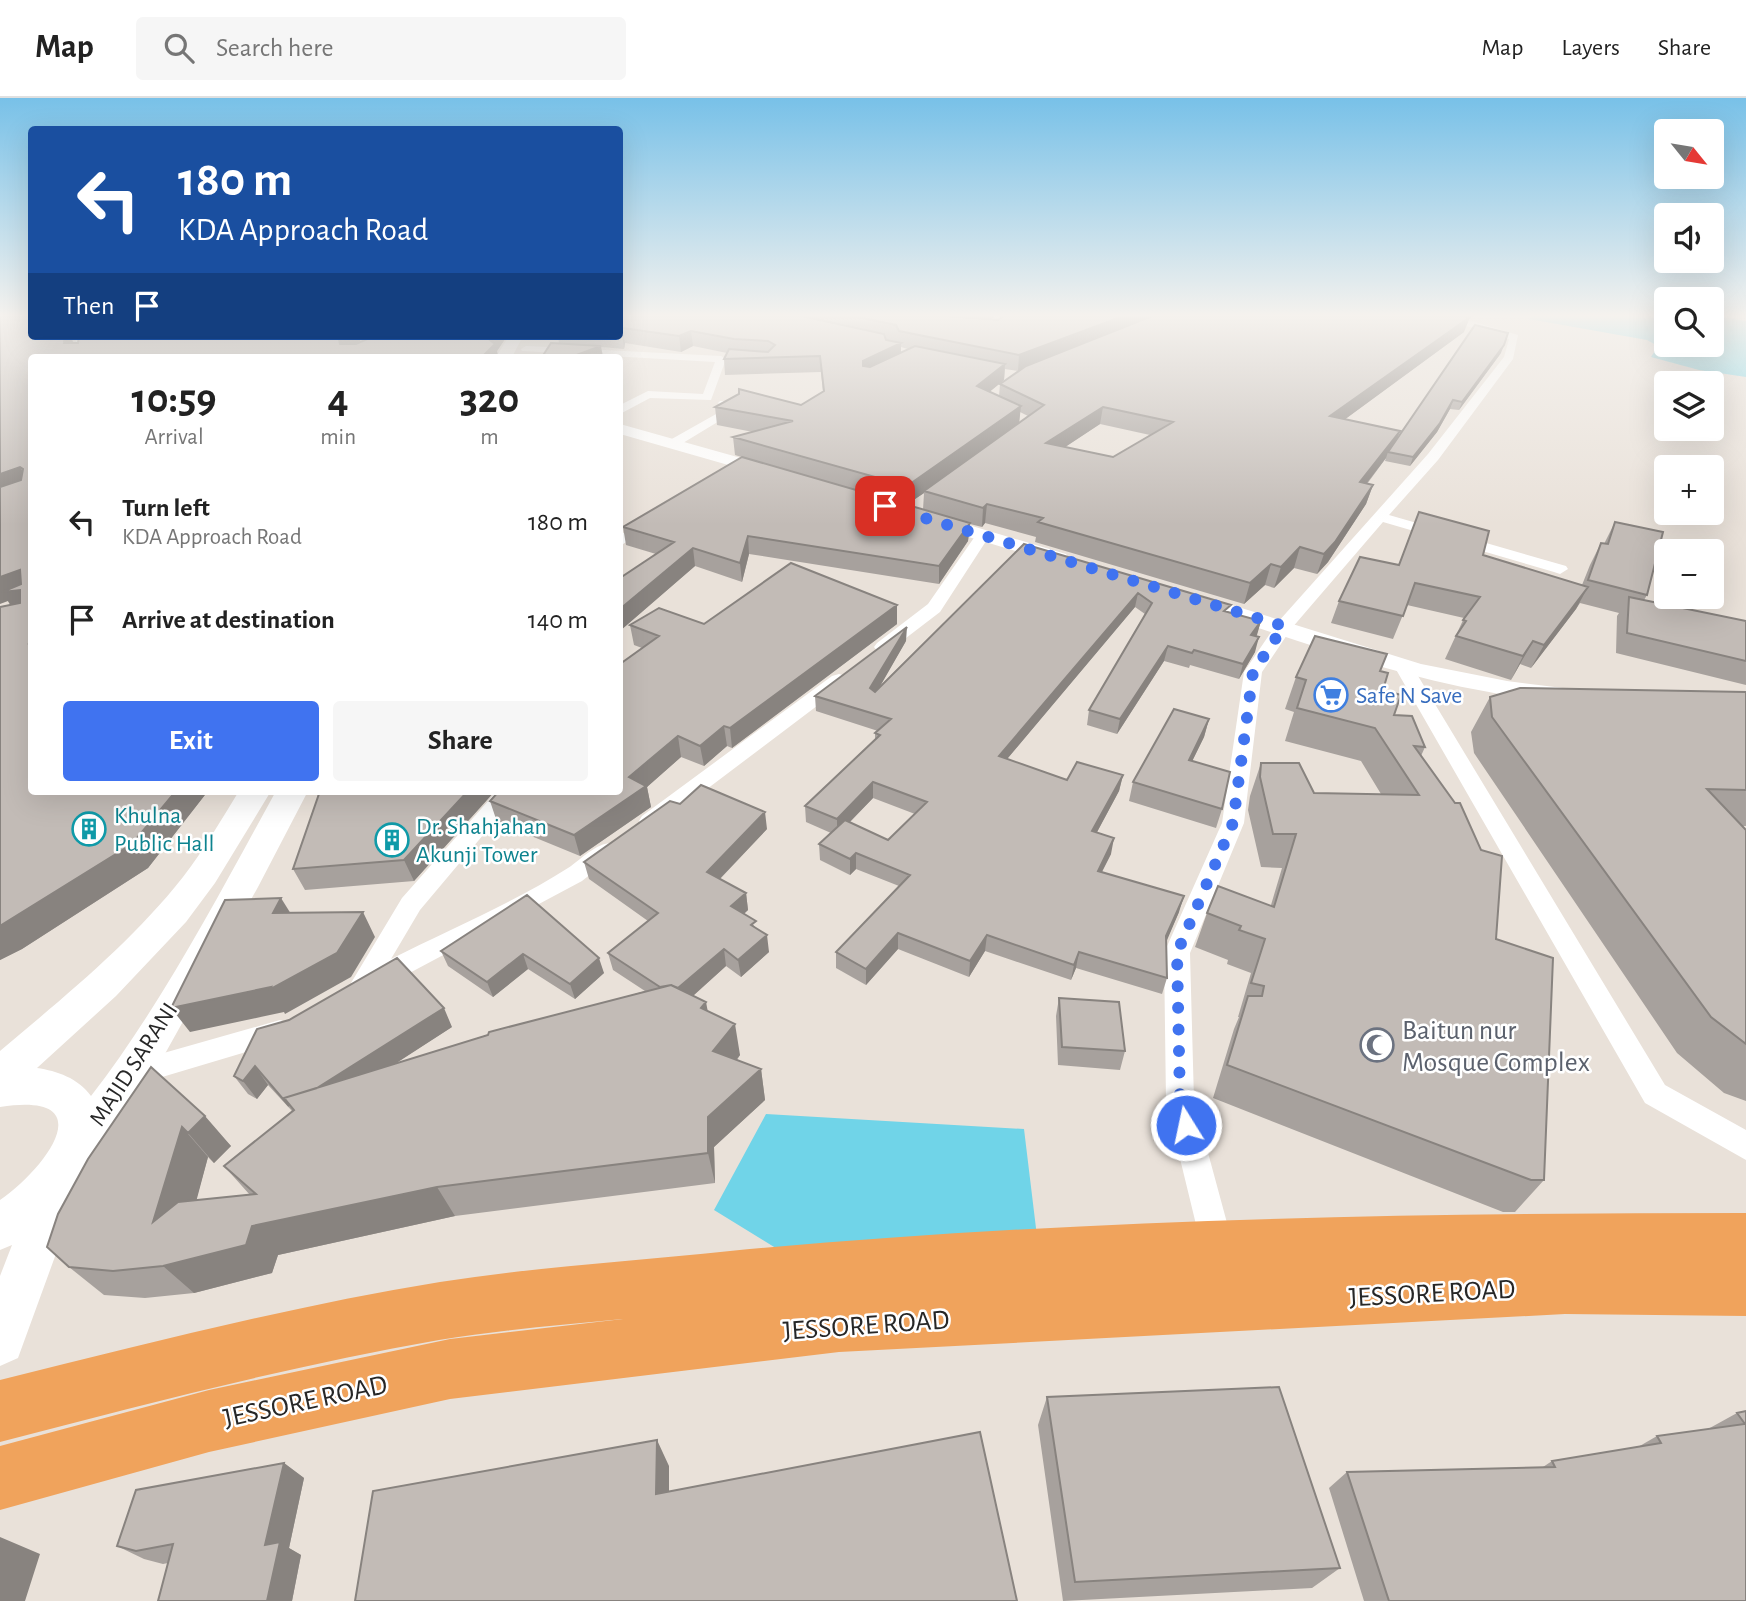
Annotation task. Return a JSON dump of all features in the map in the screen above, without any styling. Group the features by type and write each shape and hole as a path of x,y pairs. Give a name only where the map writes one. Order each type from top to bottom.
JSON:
{"highway":[{"name":"JESSORE ROAD","path":"0,1411 218,1355 443,1311 813,1270 1217,1245 1520,1239 1746,1240"},
{"name":"JESSORE ROAD","path":"0,1478 209,1421 450,1369 839,1323 1565,1286 1746,1289"}],"main road":[{"path":"0,1076 111,978 167,919 196,885 252,795"},
{"name":"MAJID SARANI","path":"0,1340 69,1159 132,1074 241,887 290,795"},
{"path":"0,1089 38,1085 59,1091 75,1102 80,1120 69,1159 44,1192 0,1227"}],"street":[{"path":"707,398 712,384"},
{"path":"1217,1245 1180,1101 1177,953 1233,823 1253,672 1284,626 1433,457 1488,384"},
{"path":"623,408 648,394 707,398 730,404 733,409 674,443"},
{"path":"623,430 791,478"},
{"path":"716,475 738,462"},
{"path":"623,540 663,512"},
{"path":"909,513 1075,563"},
{"path":"1380,517 1560,569"},
{"path":"506,795 411,904 356,990 417,955 574,875 723,769 934,608 983,536"},
{"path":"1166,591 1284,626 1403,666 1513,690 1581,694"},
{"path":"1403,666 1655,1094 1746,1146"},
{"path":"132,1074 290,1028 302,1021"}],"water":[{"path":"766,1114 1024,1129 1039,1253 813,1271 714,1210"}],"building":[{"name":"Khulna Public Hall","path":"0,384 28,384 28,795 173,795 132,844 0,926 0,607 20,603 20,590 2,592 21,584 20,570 0,577 0,487 21,480 23,469 20,467 0,474"},
{"path":"823,384 979,384 977,386 1021,406 907,486 733,437 793,421 715,407 739,394 739,389 801,405 824,391"},
{"path":"1000,384 1375,384 1330,416 1400,431 1360,482 1373,485 1324,554 1300,547 1281,567 1271,564 1250,583 1038,522 1043,518 987,504 983,508 924,491 1044,405","holes":["1103,407 1173,422 1113,457 1046,443"]},
{"path":"1434,384 1475,384 1462,402 1453,400 1440,423 1413,457 1388,452"},
{"path":"742,457 970,523 939,566 748,536 740,563 693,548 623,606 623,576 674,542 623,527"},
{"path":"1419,512 1489,531 1483,555 1588,587 1544,645 1533,641 1523,656 1456,636 1466,621 1463,620 1480,597 1415,583 1403,616 1339,601 1360,557 1399,565"},
{"path":"1615,522 1663,532 1661,539 1654,539 1654,567 1647,595 1588,580 1601,543 1608,544"},
{"path":"1024,544 1231,605 1224,611 1261,621 1251,635 1259,637 1243,664 1194,650 1192,653 1168,646 1120,719 1089,710 1152,603 1138,593 999,756 1067,780 1077,762 1123,775 1092,831 1114,838 1098,871 1184,896 1166,936 1167,978 1079,952 1074,965 987,935 970,961 898,933 866,969 836,952 910,875 856,853 850,859 819,844 845,820 888,840 927,802 873,782 837,819 805,806 880,735 875,733 891,719 815,696 907,627 870,688 875,692"},
{"path":"791,563 897,605 730,728 724,726 700,746 678,736 629,777 646,786 574,835 490,801 495,795 623,795 623,662 659,636 630,625 659,608 704,624"},
{"path":"1629,597 1654,602 1654,609 1688,609 1746,621 1746,661 1627,633"},
{"path":"1315,636 1387,654 1380,671 1388,673 1383,690 1401,695 1394,715 1412,716 1425,747 1414,746 1455,803 1460,803 1481,850 1502,856 1496,939 1553,958 1544,1180 1531,1180 1227,1065 1248,996 1262,996 1264,986 1251,983 1265,939 1239,930 1241,926 1207,913 1218,886 1274,907 1296,834 1273,834 1260,777 1261,763 1299,763 1314,793 1419,795 1375,728 1297,708 1306,680 1296,677"},
{"path":"1520,688 1746,692 1746,790 1707,789 1746,830 1746,1044 1711,1017 1492,717 1490,697"},
{"path":"1174,709 1209,719 1189,760 1230,772 1222,809 1133,782"},
{"path":"701,785 765,812 707,872 746,893 731,906 756,921 751,925 767,935 738,960 724,949 678,988 671,985 660,987 608,953 658,913 584,862 670,801 680,804"},
{"path":"319,795 464,795 404,860 293,869"},
{"path":"527,895 599,958 570,984 523,954 487,982 441,951"},
{"path":"281,898 273,913 363,912 337,953 269,990 271,987 171,1008 225,900"},
{"path":"397,958 444,1008 317,1088 284,1098 289,1106 255,1066 243,1081 234,1076 257,1029 289,1020"},
{"path":"671,985 706,1002 701,1008 735,1024 713,1051 761,1069 708,1117 708,1153 437,1187 252,1226 246,1245 163,1266 113,1271 69,1267 47,1247 58,1214 88,1159 151,1067 205,1116 188,1133 182,1127 153,1222 178,1202 256,1194 224,1166 294,1110 284,1098 488,1035 489,1032"},
{"path":"1059,998 1119,1002 1125,1051 1062,1047"},
{"path":"1279,1387 1340,1568 1075,1582 1047,1397"},
{"path":"1746,1411 1746,1601 1389,1601 1347,1472 1555,1467 1552,1461 1661,1443 1657,1436 1745,1424 1737,1413"},
{"path":"980,1432 1017,1601 355,1601 373,1491 657,1440 656,1494"},
{"path":"284,1463 265,1545 280,1542 267,1601 158,1601 173,1544 136,1551 117,1546 136,1490"}],"place":[{"name":"Safe N Save","path":"1331,695"},
{"name":"Khulna Public Hall","path":"89,829"},
{"name":"Dr. Shahjahan Akunji Tower","path":"392,840"},
{"name":"Baitun nur Mosque Complex","path":"1377,1045"}],"route":[{"path":"885,506 1284,626 1253,672 1233,823 1177,953 1180,1101 1186,1125"}]}
